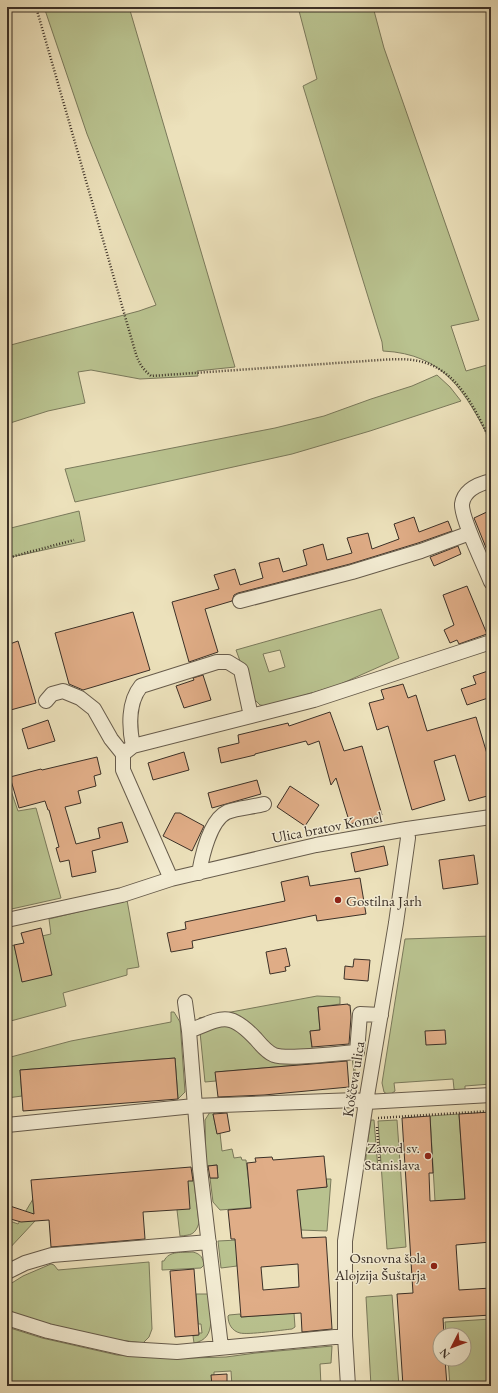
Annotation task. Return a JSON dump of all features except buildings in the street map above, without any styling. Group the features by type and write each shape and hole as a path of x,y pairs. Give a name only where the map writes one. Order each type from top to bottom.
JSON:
{"street":[{"path":"491,481 473,487 465,494 462,504 470,533 491,582"},
{"path":"240,601 352,572 421,551 470,533"},
{"path":"46,701 52,694 63,691 80,698 94,709 111,739 128,750 314,700 491,642"},
{"path":"171,879 123,770 128,750 131,714 135,693 140,686 217,662 228,662 241,670 251,716"},
{"path":"199,873 202,856 208,837 220,818 227,812 264,804"},
{"name":"Ulica bratov Komel","path":"7,920 122,895 171,879 316,845 407,829 491,817"},
{"name":"Koščeva ulica","path":"348,1386 345,1336 345,1241 404,869 408,838 407,829"},
{"path":"185,1002 189,1031 200,1169 221,1347"},
{"path":"189,1031 219,1019 232,1020 242,1024 264,1048 275,1055 290,1057 357,1052 360,1014 381,1015"},
{"path":"7,1125 194,1106 356,1100 366,1102 491,1095"},
{"path":"7,1272 25,1263 52,1255 209,1242"},
{"path":"7,1318 48,1331 128,1349 177,1352 345,1336"}],"path":[{"path":"36,7 139,363 151,376 403,358 426,362 439,369 465,394 475,409 491,442"},
{"path":"7,558 74,540"},
{"path":"377,1118 491,1111"},
{"path":"377,1126 380,1169"}],"green space":[{"path":"44,7 129,7 235,367 197,371 198,376 140,379 91,370 78,372 85,403 48,411 7,424 7,346 139,311 156,305 87,134"},
{"path":"298,7 373,7 384,48 479,320 451,326 466,371 487,365 491,374 491,442 462,392 438,368 422,359 404,354 383,351 382,342 303,86 317,79"},
{"path":"437,375 450,387 461,401 370,431 292,454 75,502 65,469 275,428 324,416 412,386"},
{"path":"79,511 85,541 7,558 7,529"},
{"path":"381,609 399,658 336,686 267,706 260,705 254,699 236,650","holes":["280,650 285,667 269,672 263,654"]},
{"path":"7,779 18,811 36,808 61,898 7,910"},
{"path":"127,900 139,967 127,969 127,975 63,993 66,1006 7,1022 7,947 14,945 23,982 42,936 51,934 49,919"},
{"path":"491,936 491,1084 465,1086 465,1090 457,1090 454,1089 453,1079 394,1083 395,1091 391,1094 384,1092 382,1083 405,939"},
{"path":"317,996 340,997 340,1004 318,1007 320,1030 310,1031 312,1049 276,1052 245,1022 200,1023 199,1018"},
{"path":"171,1012 174,1012 180,1022 185,1092 178,1099 175,1058 20,1070 22,1096 7,1098 7,1058 71,1041 171,1022"},
{"path":"227,1023 259,1048 352,1056 355,1059 355,1079 352,1058 334,1059 334,1062 216,1072 216,1081 205,1082 200,1032"},
{"path":"210,1112 214,1112 215,1114 213,1114 217,1133 220,1133 222,1151 232,1149 234,1158 241,1157 242,1160 246,1160 250,1193 327,1187 326,1179 331,1179 327,1231 301,1230 298,1204 220,1210 213,1202 210,1178 218,1178 217,1165 206,1166 205,1120"},
{"path":"459,1114 465,1199 435,1201 430,1116"},
{"path":"371,1120 374,1120 378,1169 365,1168"},
{"path":"397,1120 406,1247 387,1249 378,1121"},
{"path":"186,1168 191,1170 193,1175 199,1223 196,1230 192,1234 180,1236 177,1210"},
{"path":"33,1199 35,1221 7,1251 7,1220 18,1224"},
{"path":"238,1240 237,1266 221,1268 218,1241"},
{"path":"193,1252 200,1255 202,1258 204,1265 201,1268 162,1270 162,1261 164,1261 169,1255"},
{"path":"149,1262 152,1329 149,1337 143,1343 104,1338 7,1313 7,1286 23,1276 51,1264 58,1270"},
{"path":"196,1294 208,1294 211,1323 207,1336 194,1343 193,1336 202,1333 201,1324 198,1324"},
{"path":"392,1295 399,1386 371,1386 366,1297"},
{"path":"294,1313 295,1327 292,1329 257,1333 237,1332 231,1327 228,1319 229,1315 240,1314 241,1317"},
{"path":"491,1319 491,1386 450,1386 449,1367 472,1367 472,1327 445,1327 445,1322"},
{"path":"7,1327 42,1338 117,1355 191,1358 226,1357 332,1346 331,1363 320,1364 321,1386 232,1386 231,1371 214,1372 214,1386 7,1386"}],"place":[{"name":"Gostilna Jarh","path":"338,900"},
{"name":"Zavod sv. Stanislava","path":"428,1156"},
{"name":"Osnovna šola Alojzija Šuštarja","path":"434,1266"}]}
